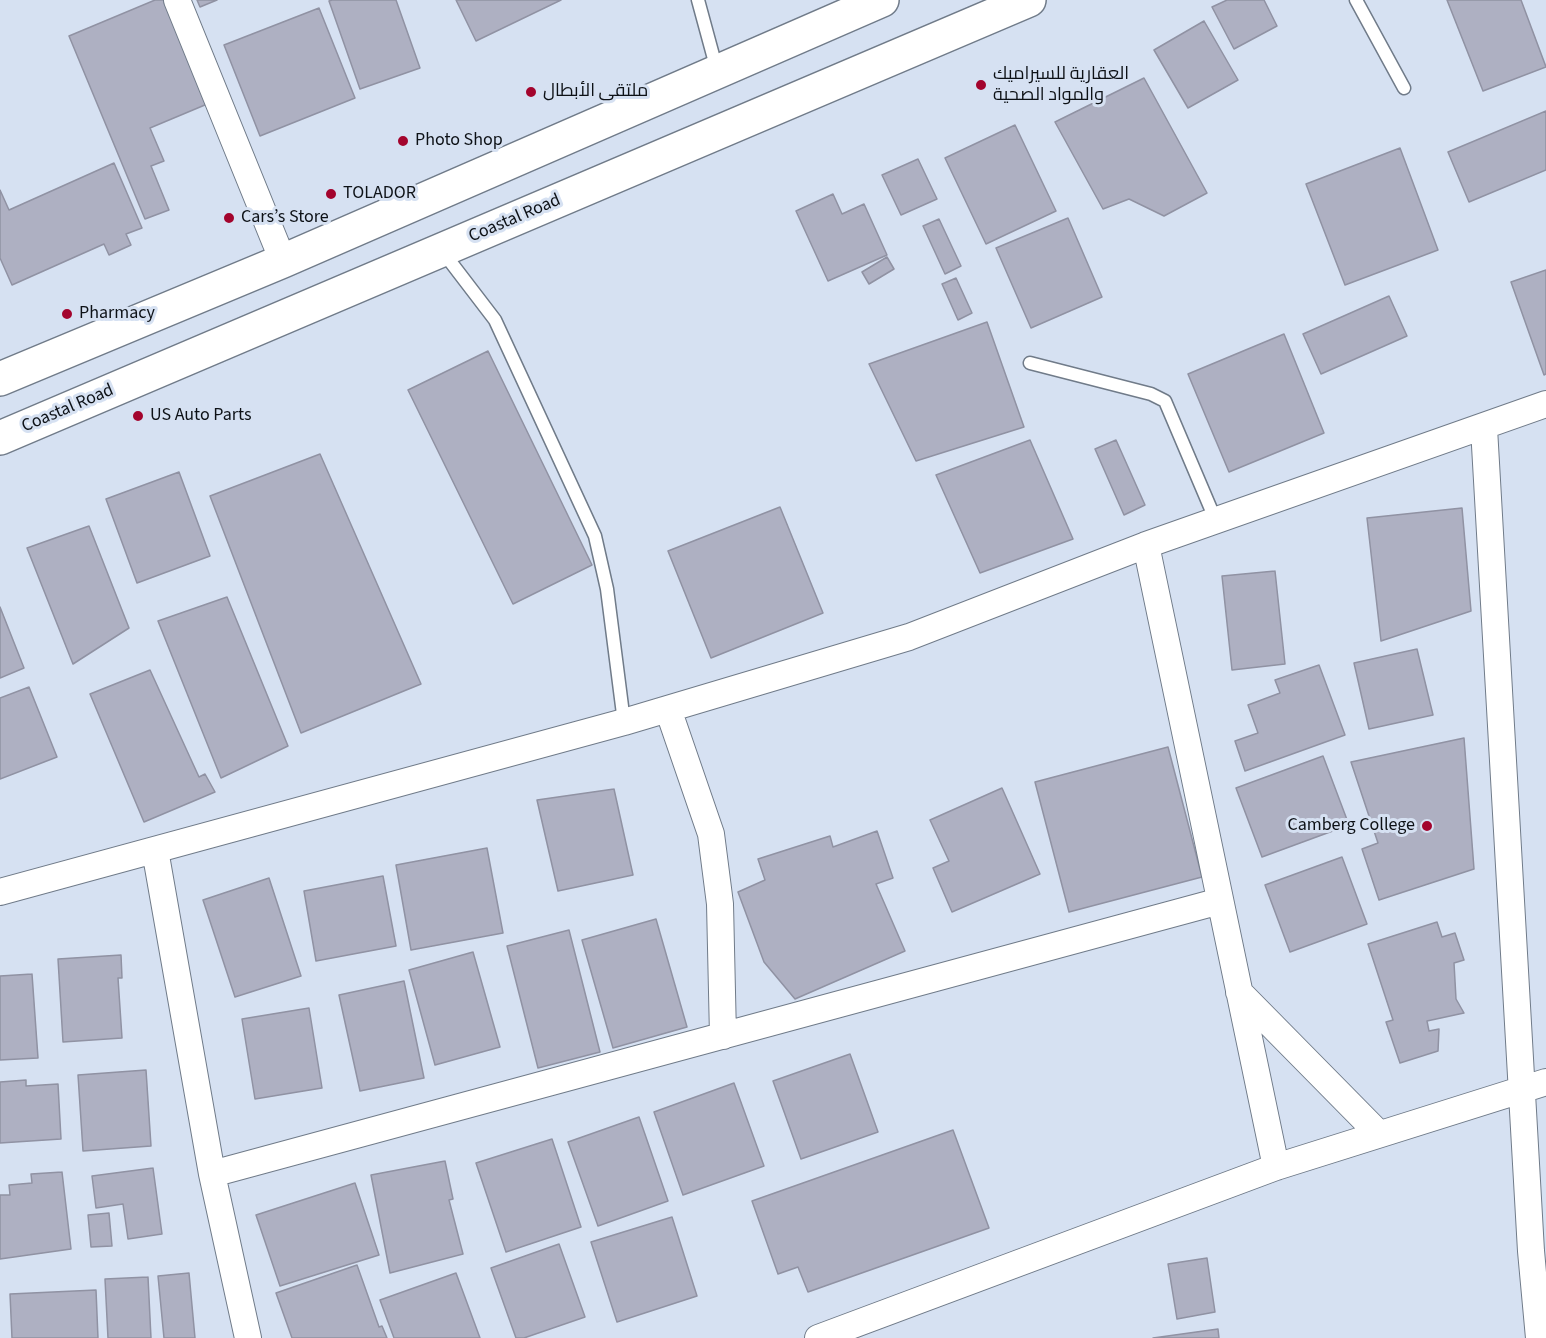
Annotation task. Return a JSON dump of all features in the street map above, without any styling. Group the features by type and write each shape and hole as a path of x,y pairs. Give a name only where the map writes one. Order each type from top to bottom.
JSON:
{"highway":[{"path":"0,379 283,261 882,0"},
{"name":"Coastal Road","path":"0,438 1029,0"}],"street":[{"path":"177,0 283,261"},
{"path":"0,892 624,722 909,637 1146,545 1484,428 1546,404"},
{"path":"1484,428 1534,1086 1539,1338"},
{"path":"1146,545 1276,1167"},
{"path":"668,709 711,834 720,904 723,1036"},
{"path":"155,850 212,1174 248,1338"},
{"path":"212,1174 1220,901"},
{"path":"1239,992 1379,1134"},
{"path":"818,1338 1276,1167 1534,1086"}],"lane":[{"path":"698,0 717,72"},
{"path":"1356,0 1404,88"},
{"path":"442,251 495,320 595,537 608,589 624,722"},
{"path":"1030,363 1151,394 1165,401 1216,521"}],"building":[{"path":"155,0 170,0 212,102 150,128 164,161 151,166 169,210 145,219 69,36"},
{"path":"197,0 217,0 200,7"},
{"path":"396,0 420,68 360,89 329,1"},
{"path":"456,0 561,0 476,41"},
{"path":"1227,0 1264,0 1277,26 1234,49 1212,7"},
{"path":"1447,0 1521,0 1546,67 1483,91"},
{"path":"319,8 355,98 260,136 224,45"},
{"path":"1204,21 1238,80 1188,108 1154,50"},
{"path":"1144,78 1207,193 1164,216 1129,199 1103,209 1055,122"},
{"path":"1546,111 1546,170 1469,202 1448,152"},
{"path":"1015,125 1056,211 986,244 945,158"},
{"path":"1400,148 1438,250 1345,285 1306,184"},
{"path":"918,159 937,199 901,215 882,175"},
{"path":"114,163 142,228 126,234 131,245 109,255 104,244 12,285 0,258 0,190 9,210"},
{"path":"833,194 842,214 864,204 887,255 828,281 796,211"},
{"path":"1068,218 1102,297 1031,328 996,248"},
{"path":"939,219 961,266 945,274 923,226"},
{"path":"887,257 894,269 869,284 862,272"},
{"path":"1546,270 1546,374 1544,375 1511,282"},
{"path":"956,278 972,313 958,320 942,284"},
{"path":"1389,296 1407,336 1321,374 1303,334"},
{"path":"987,322 1024,427 916,461 869,364"},
{"path":"1284,334 1324,433 1229,472 1188,374"},
{"path":"488,351 592,565 513,604 408,390"},
{"path":"1030,440 1073,539 980,573 936,475"},
{"path":"1116,440 1145,505 1124,515 1095,449"},
{"path":"320,454 421,684 301,733 210,496"},
{"path":"179,472 210,556 137,583 106,499"},
{"path":"780,507 823,613 711,658 668,551"},
{"path":"1462,508 1471,611 1381,641 1367,518"},
{"path":"89,526 129,628 73,664 27,548"},
{"path":"1275,571 1285,664 1232,670 1222,576"},
{"path":"227,597 288,746 221,778 158,621"},
{"path":"0,607 24,668 0,678"},
{"path":"1417,649 1433,715 1369,729 1354,663"},
{"path":"1319,665 1345,735 1245,771 1235,741 1258,733 1248,705 1280,693 1275,680"},
{"path":"150,670 199,777 205,774 215,792 144,822 90,694"},
{"path":"29,687 57,757 0,779 0,698"},
{"path":"1464,738 1474,869 1379,900 1362,849 1378,843 1351,762"},
{"path":"1168,747 1202,877 1069,912 1035,782"},
{"path":"1323,756 1349,825 1262,857 1236,788"},
{"path":"1002,788 1040,874 952,912 933,868 949,861 930,820"},
{"path":"614,789 633,875 558,891 537,800"},
{"path":"877,831 893,878 876,884 905,951 795,999 764,962 738,892 765,880 758,859 830,836 833,847"},
{"path":"487,848 503,933 411,950 396,865"},
{"path":"1342,857 1367,924 1290,952 1265,885"},
{"path":"383,876 396,946 316,961 304,891"},
{"path":"269,878 301,976 235,997 203,900"},
{"path":"656,919 687,1027 613,1048 582,940"},
{"path":"1437,922 1442,937 1455,933 1464,960 1454,963 1456,999 1464,1013 1427,1021 1429,1031 1439,1029 1438,1051 1400,1063 1386,1022 1393,1020 1368,944"},
{"path":"569,930 600,1052 538,1068 507,946"},
{"path":"473,952 500,1047 435,1065 409,970"},
{"path":"121,955 122,978 118,978 122,1038 63,1042 58,959"},
{"path":"32,974 38,1058 0,1060 0,976"},
{"path":"404,981 424,1078 360,1091 339,995"},
{"path":"309,1008 322,1088 255,1099 242,1019"},
{"path":"850,1054 878,1132 801,1159 773,1081"},
{"path":"146,1070 151,1146 83,1151 78,1075"},
{"path":"26,1080 26,1086 58,1084 61,1139 0,1143 0,1082"},
{"path":"734,1083 764,1166 683,1195 654,1112"},
{"path":"639,1117 668,1201 598,1226 568,1142"},
{"path":"953,1130 989,1228 808,1292 798,1267 778,1274 752,1201"},
{"path":"552,1139 581,1227 506,1252 476,1163"},
{"path":"445,1161 453,1199 449,1200 463,1254 390,1273 371,1175"},
{"path":"153,1168 162,1234 128,1239 123,1204 96,1208 92,1176"},
{"path":"62,1172 71,1249 0,1259 0,1195 10,1195 9,1185 32,1183 31,1174"},
{"path":"355,1183 379,1255 280,1286 256,1215"},
{"path":"109,1213 112,1246 91,1247 88,1215"},
{"path":"672,1217 697,1296 617,1322 591,1242"},
{"path":"559,1244 585,1317 524,1338 516,1338 491,1268"},
{"path":"1207,1258 1215,1312 1177,1319 1168,1264"},
{"path":"357,1265 379,1327 382,1326 387,1338 292,1338 276,1293"},
{"path":"189,1273 195,1338 164,1338 158,1276"},
{"path":"456,1273 480,1338 394,1338 380,1300"},
{"path":"148,1277 151,1338 108,1338 105,1279"},
{"path":"96,1290 98,1338 12,1338 10,1294"},
{"path":"1218,1329 1219,1338 1153,1338"}],"place":[{"name":"العقارية للسيراميك والمواد الصحية","path":"981,85"},
{"name":"ملتقى الأبطال","path":"531,92"},
{"name":"Photo Shop","path":"403,141"},
{"name":"TOLADOR","path":"331,194"},
{"name":"Cars’s Store","path":"229,218"},
{"name":"Pharmacy","path":"67,314"},
{"name":"US Auto Parts","path":"138,416"},
{"name":"Camberg College","path":"1427,826"}]}
